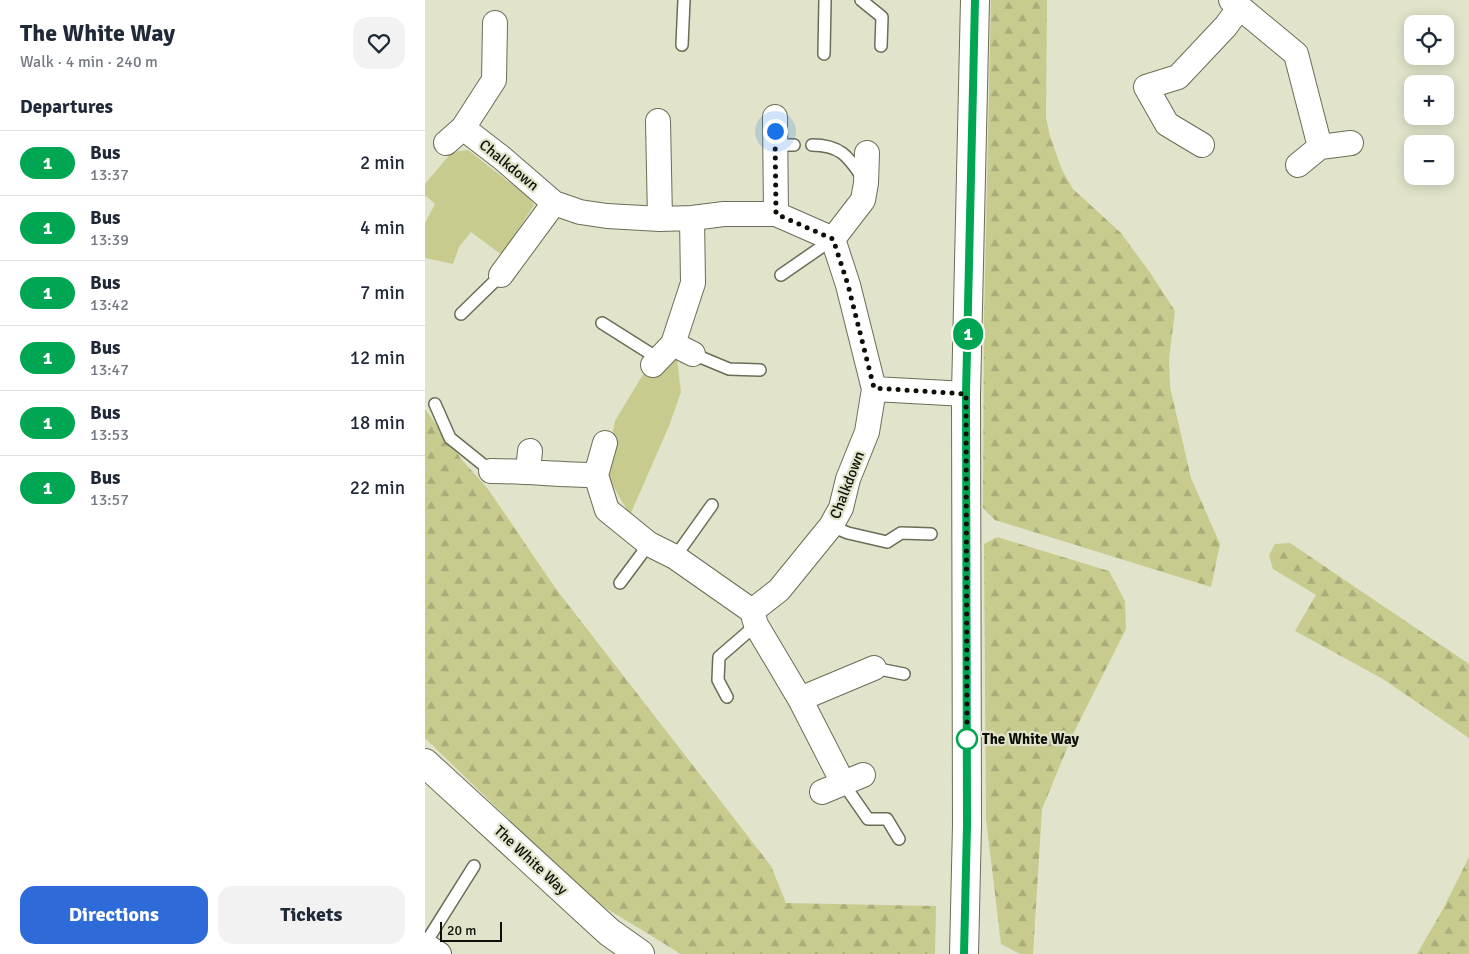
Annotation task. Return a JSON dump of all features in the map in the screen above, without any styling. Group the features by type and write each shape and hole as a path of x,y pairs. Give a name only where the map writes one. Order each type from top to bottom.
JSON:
{"street":[{"path":"964,954 967,825 966,394 975,0"},
{"path":"1202,145 1167,124 1146,87 1178,77 1226,26 1235,4 1296,54 1320,147"},
{"name":"Chalkdown","path":"495,23 494,80 455,136 554,202 580,212 607,216 660,219 724,214 776,214 833,239 848,285 874,388 867,432 848,479 841,508 831,526 754,618"},
{"path":"775,118 784,145 776,214"},
{"path":"658,120 660,219"},
{"path":"1298,165 1320,147 1351,143"},
{"path":"833,239 863,200 866,183 867,153"},
{"path":"501,275 554,202"},
{"path":"670,356 693,283 692,218"},
{"path":"874,388 966,394"},
{"path":"605,443 596,475 607,510 649,544 675,557 754,618 800,699 843,783"},
{"path":"491,471 529,461 559,475 596,475"},
{"path":"800,699 868,665"},
{"name":"The White Way","path":"425,763 609,932 640,954"},
{"path":"425,944 439,954"}],"lane":[{"path":"682,45 684,0"},
{"path":"824,54 825,0"},
{"path":"861,0 882,16 881,46"},
{"path":"812,145 833,147 843,153 852,162 866,183"},
{"path":"781,274 833,239"},
{"path":"461,314 501,275"},
{"path":"602,323 670,356 729,369 760,370"},
{"path":"435,404 450,438 491,471"},
{"path":"675,557 712,505"},
{"path":"831,526 887,542 901,532 931,534"},
{"path":"620,583 649,544"},
{"path":"727,697 718,680 719,657 754,618"},
{"path":"868,665 904,674"},
{"path":"843,783 868,819 887,819 899,839"},
{"path":"425,944 474,866"}],"green space":[{"path":"991,0 1047,0 1046,118 1062,170 1073,189 1121,233 1175,311 1169,359 1170,387 1191,478 1220,544 1211,587 995,520 983,508 984,320"},
{"path":"468,150 529,198 534,205 502,255 471,232 459,247 453,264 425,258 425,223 435,204 425,195 425,184 452,152"},
{"path":"677,359 681,392 669,426 630,515 605,472 615,421 645,371"},
{"path":"425,409 462,460 488,489 556,589 771,866 786,903 936,906 935,954 681,954 591,899 425,738"},
{"path":"997,537 1109,571 1125,601 1126,629 1073,734 1042,809 1033,954 1020,954 1001,944 986,819 984,544"},
{"path":"1290,543 1469,664 1469,738 1383,679 1295,631 1316,595 1273,569 1269,555 1275,544"},
{"path":"1469,857 1469,954 1417,954 1443,909"}],"bus line":[{"name":"1","path":"964,954 967,825 966,394 975,0"}],"place":[{"name":"The White Way","path":"967,739"}],"route":[{"path":"775,131 776,214 833,239 848,285 874,388 966,394 967,748 967,739"}]}
